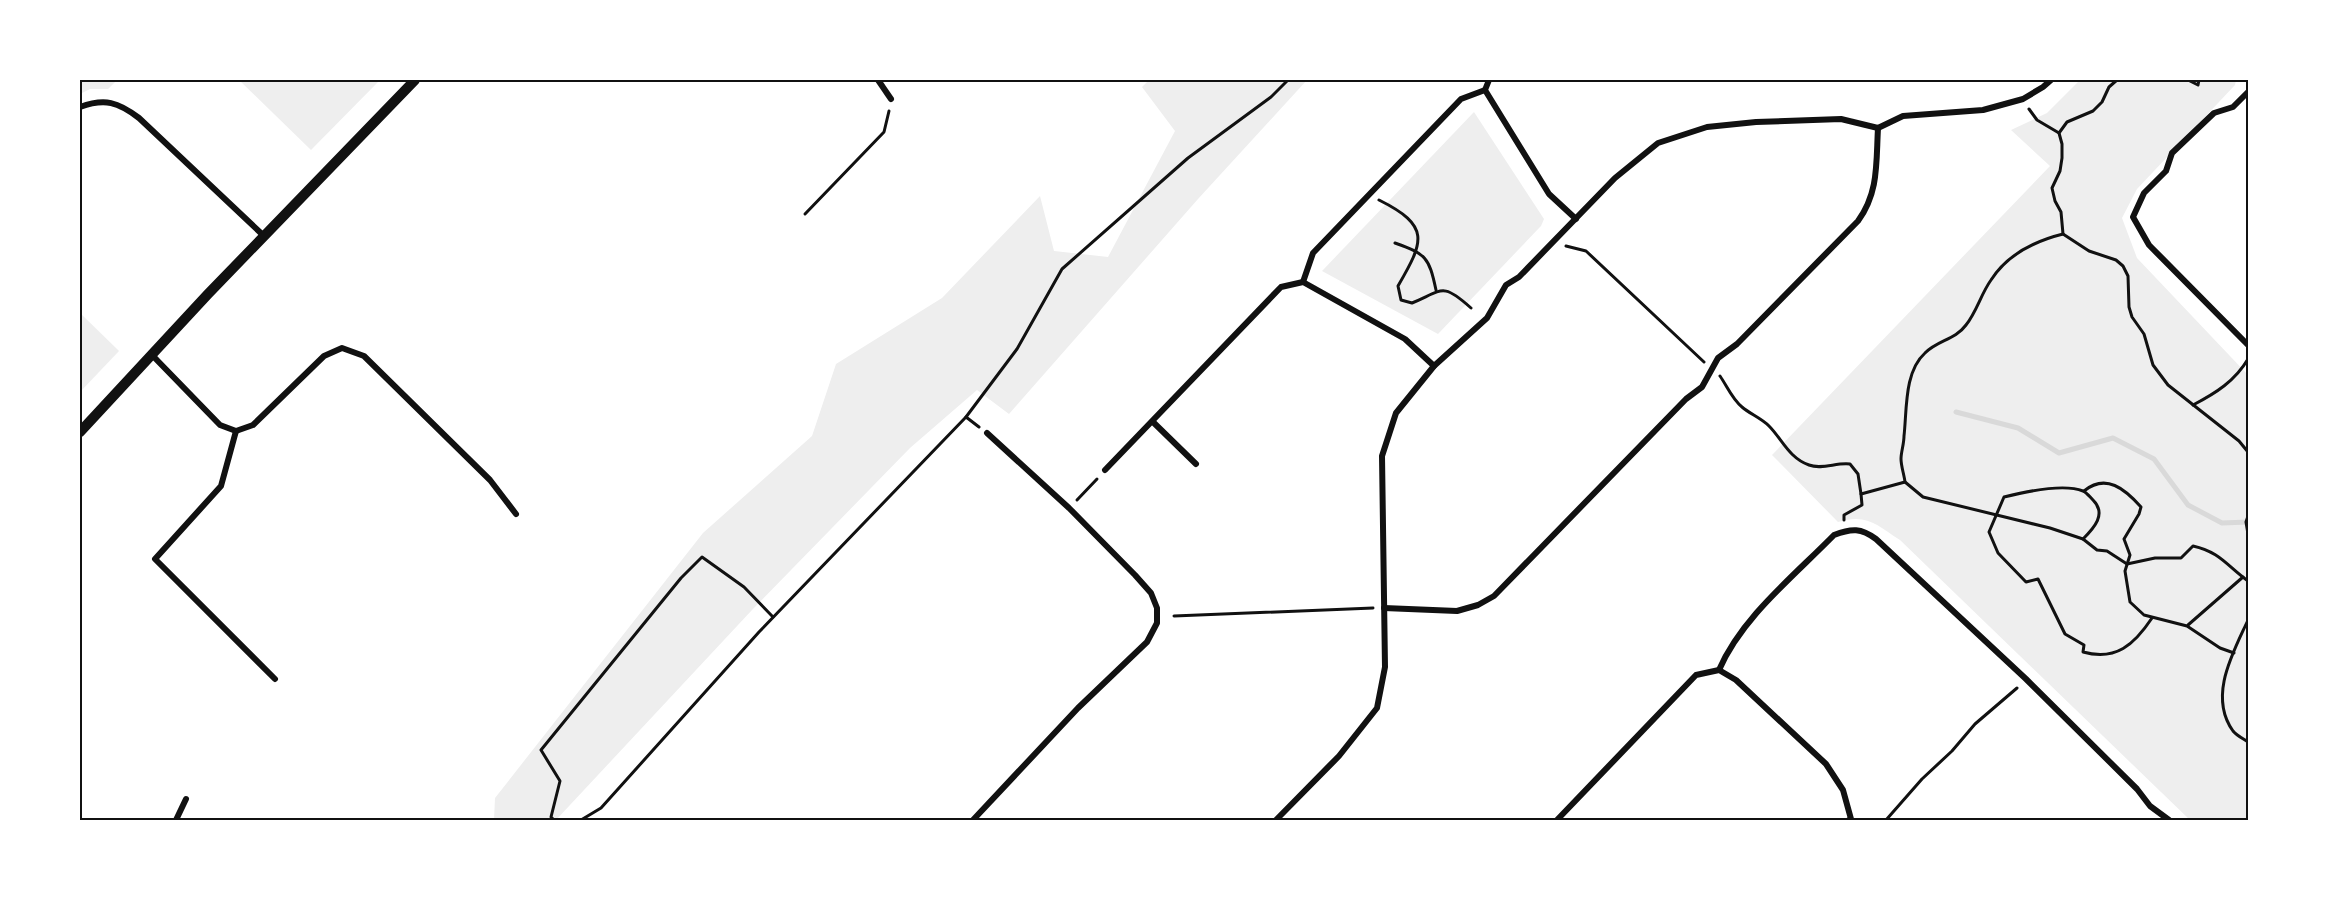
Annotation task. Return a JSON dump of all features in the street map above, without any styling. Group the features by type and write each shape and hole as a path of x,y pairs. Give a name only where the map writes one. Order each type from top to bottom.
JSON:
{"street":[{"path":"80,432 264,236 415,80"},
{"path":"878,80 891,99"},
{"path":"1303,282 1313,253 1461,99 1485,90 1489,80"},
{"path":"1276,820 1339,756 1377,708 1385,667 1382,456 1396,413 1434,366 1487,318 1506,285 1519,277 1615,178 1658,143 1707,127 1841,118 1878,128 1903,116 1983,110 2024,99 2051,80"},
{"path":"1485,90 1549,194 1576,219"},
{"path":"2248,92 2233,107 2214,113 2172,153 2166,171 2144,193 2133,217 2149,245 2248,345"},
{"path":"80,107 93,102 110,102 124,106 264,236"},
{"path":"1384,608 1457,612 1478,605 1494,596 1686,399 1701,387 1718,358 1737,344 1858,221 1868,207 1875,187 1878,128"},
{"path":"1105,470 1281,287 1303,282 1405,339 1434,366"},
{"path":"152,355 220,425 236,431 253,425 324,356 342,348 364,356 490,480 516,514"},
{"path":"1153,422 1196,464"},
{"path":"236,431 221,486 155,559 275,679"},
{"path":"973,820 1078,708 1147,642 1156,623 1157,608 1151,593 1070,508 987,433"},
{"path":"1719,670 1728,649 1749,621 1834,535 1845,530 1864,531 1876,539 2026,679 2137,789 2150,806 2169,820"},
{"path":"1557,820 1696,675 1719,670 1736,680 1826,764 1843,790 1852,820"},
{"path":"176,820 186,799"}],"path":[{"path":"581,820 601,808 773,617 966,417 1017,349 1062,269 1188,158 1271,97 1288,80"},
{"path":"2059,133 2067,122 2092,111 2103,102 2109,87 2117,80"},
{"path":"2188,80 2198,85 2199,80"},
{"path":"805,214 884,132 891,99"},
{"path":"2029,109 2037,120 2059,133 2062,144 2060,171 2052,188 2061,212 2062,234"},
{"path":"1369,195 1397,209 1414,224 1420,239 1417,251 1398,286 1401,300 1412,303 1436,290 1448,292 1471,308"},
{"path":"2248,452 2239,441 2168,385 2153,365 2144,334 2132,317 2129,307 2128,276 2123,266 2116,260 2089,250 2062,234 2042,239 2019,252 2003,265 1991,280 1966,326 1952,339 1937,344 1924,354 1914,368 1905,413 1901,459 1905,482 1923,497 2050,528 2083,539 2097,550 2108,551 2127,564 2155,558 2181,558 2193,546 2206,549 2222,558 2248,581"},
{"path":"1395,243 1417,251 1427,261 1436,290"},
{"path":"1564,245 1586,251 1708,366"},
{"path":"2193,405 2221,390 2242,369 2248,359"},
{"path":"1716,373 1740,406 1769,426 1779,441 1793,455 1809,465 1827,466 1841,463 1850,465 1858,474 1862,505 1844,515 1845,530"},
{"path":"966,417 987,433"},
{"path":"1070,508 1105,470"},
{"path":"1861,494 1905,482"},
{"path":"2084,491 2091,485 2102,482 2118,486 2141,507 2124,539 2130,555 2125,571 2130,602 2144,615 2187,626 2220,648 2234,653"},
{"path":"2083,539 2097,525 2100,511 2096,502 2084,491 2050,488 2004,497 1989,532 1998,553 2026,582 2038,579 2065,634 2084,645 2083,652 2099,657 2118,652 2136,640 2152,618"},
{"path":"2248,516 2246,522 2248,534"},
{"path":"554,820 551,817 560,780 541,750 681,578 702,557 744,587 773,617"},
{"path":"2187,626 2243,577"},
{"path":"1174,616 1384,608"},
{"path":"2248,620 2223,681 2223,708 2234,732 2248,742"},
{"path":"1886,820 1976,724 2026,679"}],"shaded area":[{"path":"80,80 117,80 108,89 90,89 80,94"},
{"path":"239,80 380,80 311,150"},
{"path":"1149,80 1307,80 1198,199 1009,414 977,390 910,448 752,610 556,820 494,820 495,798 703,533 812,436 836,364 942,298 1040,196 1054,251 1108,257 1175,131 1142,87"},
{"path":"2080,80 2236,80 2235,85 2137,189 2122,218 2137,258 2248,375 2248,820 2190,820 1900,540 1871,522 1857,519 1838,522 1772,455 2050,166 2011,130 2047,113"},
{"path":"1474,112 1544,219 1541,226 1438,334 1322,271"},
{"path":"80,313 119,351 80,392"}],"waterway":[{"path":"1956,412 2018,428 2059,453 2113,438 2154,459 2188,505 2222,523 2248,522"}]}
